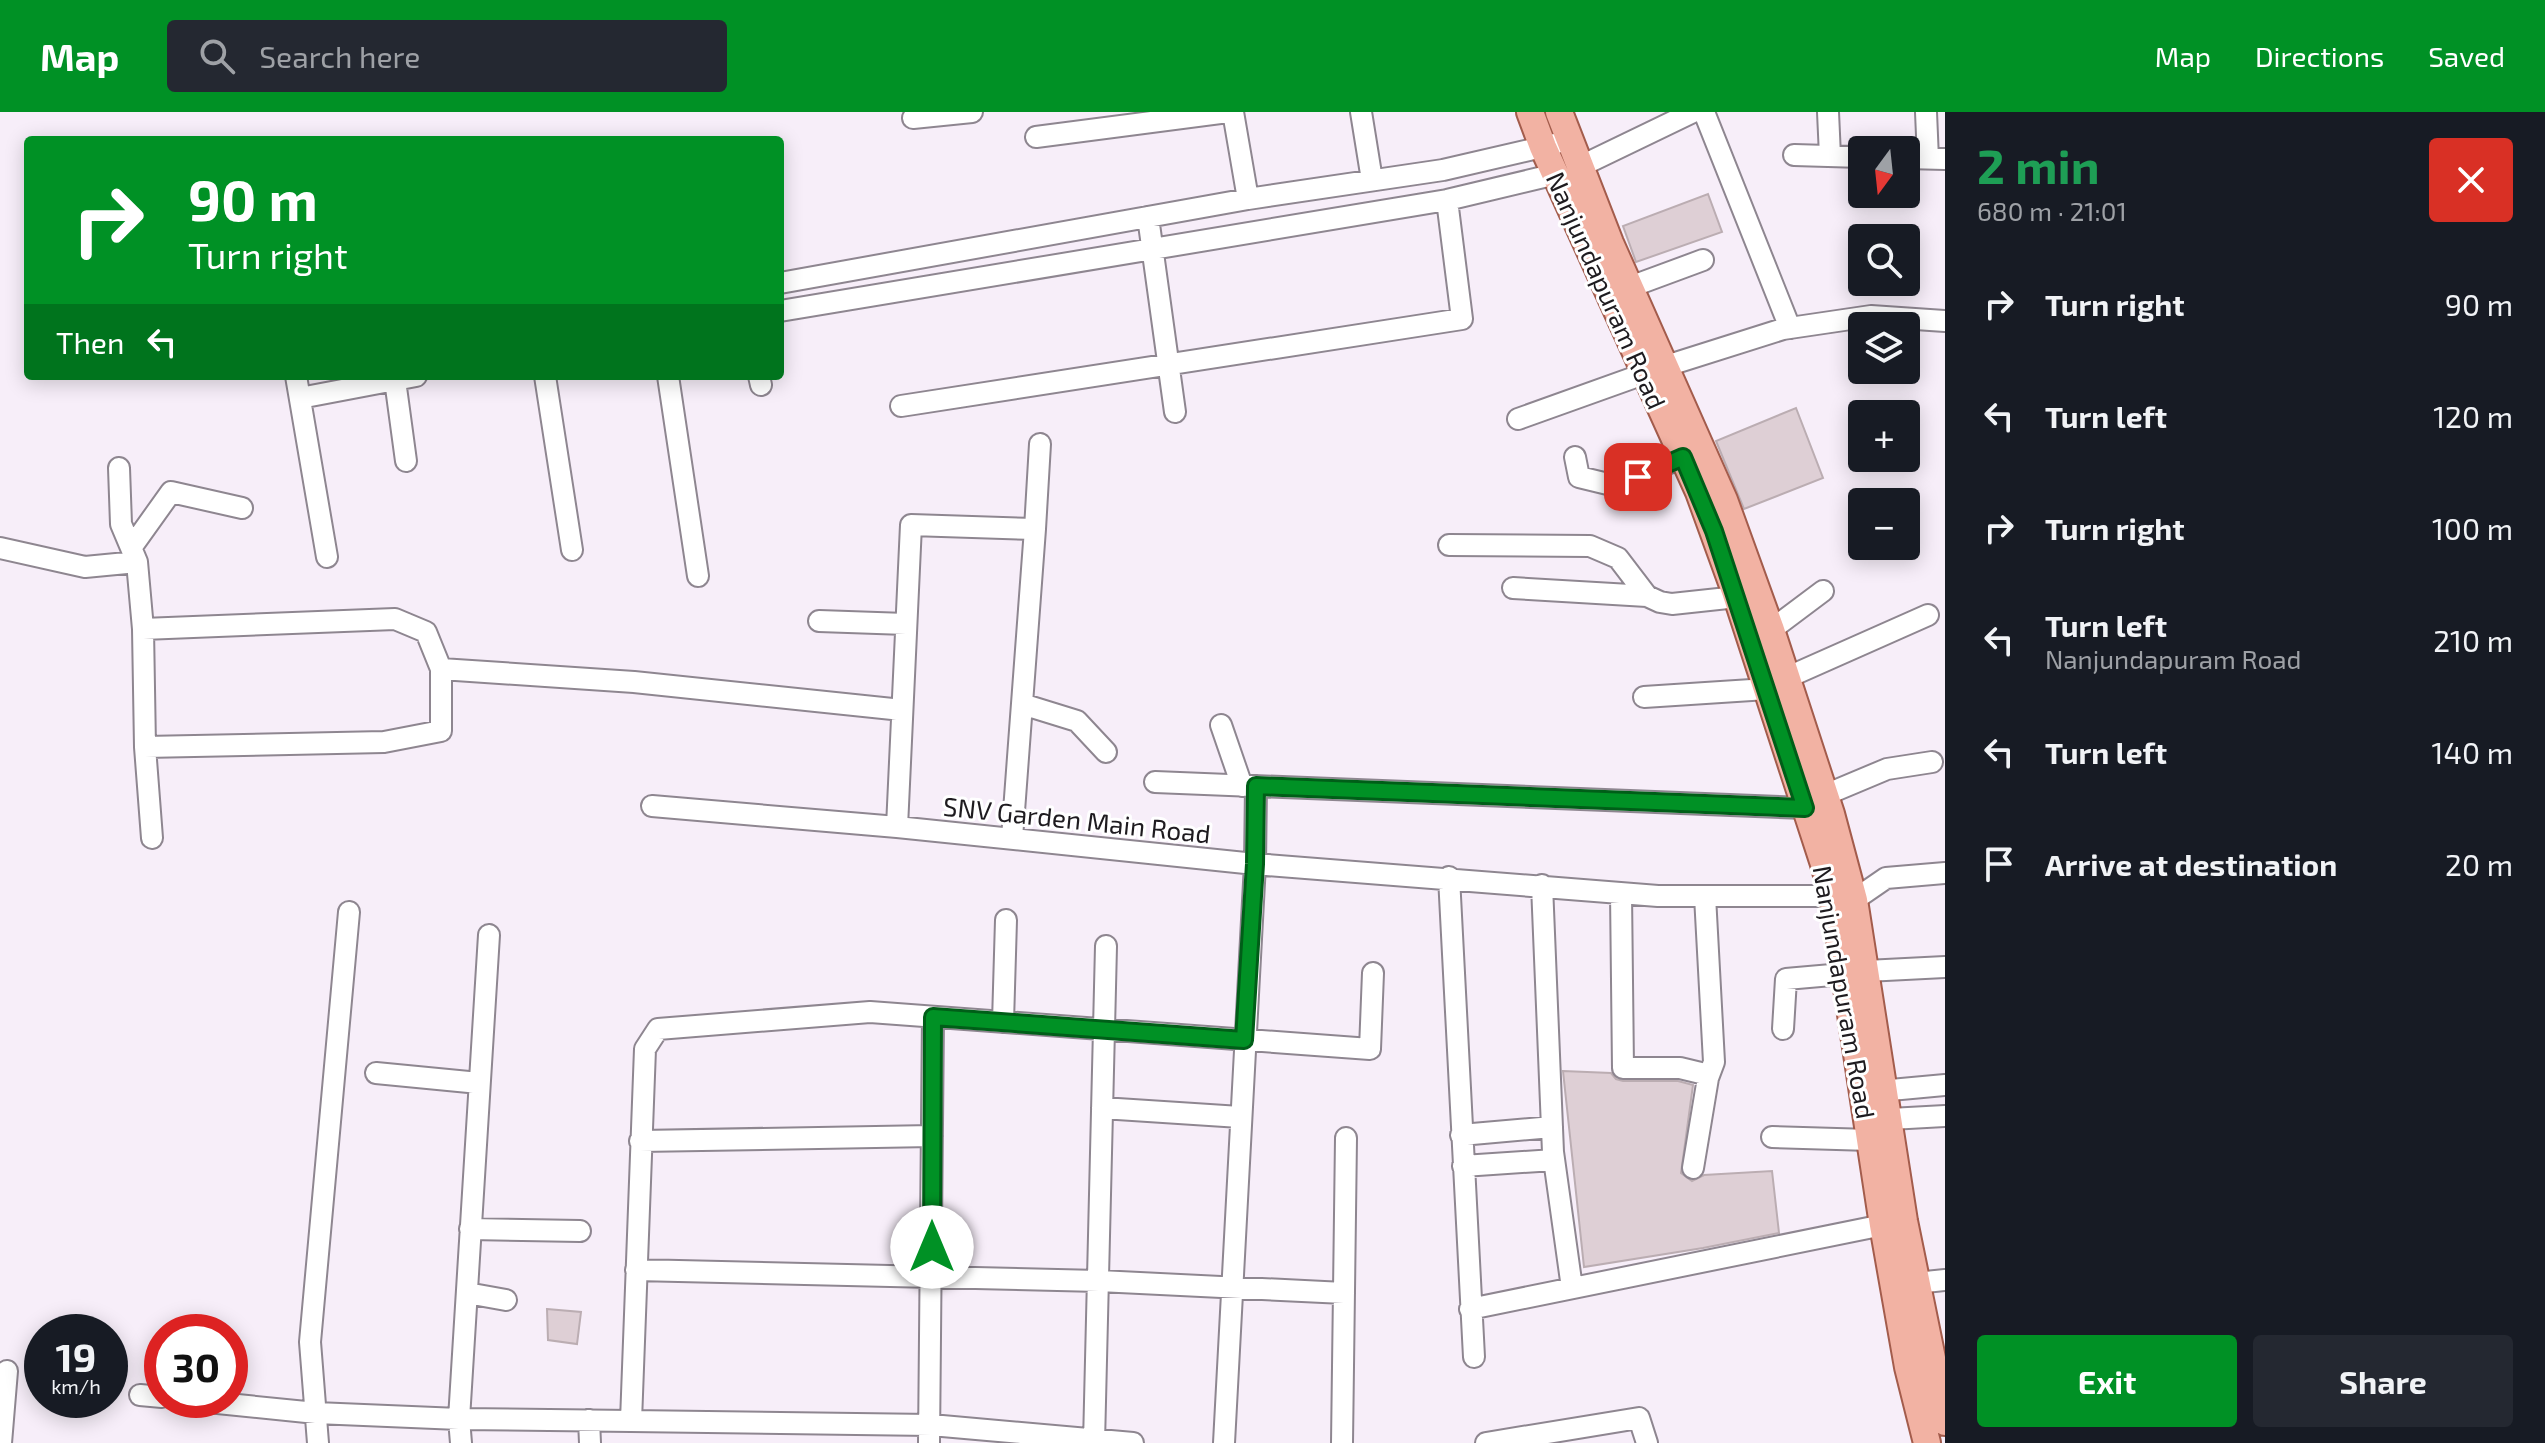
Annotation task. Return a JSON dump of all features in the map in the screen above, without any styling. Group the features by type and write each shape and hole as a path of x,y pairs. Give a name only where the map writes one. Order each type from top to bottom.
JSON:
{"main road":[{"name":"Nanjundapuram Road","path":"1530,112 1543,147 1568,171 1630,287 1683,457 1737,597 1776,684 1844,898 1874,1091 1870,1140 1908,1367 1927,1443"},
{"name":"Nanjundapuram Road","path":"1559,112 1569,140 1568,171 1655,370 1724,500 1771,630 1776,684"},
{"name":"Nanjundapuram Road","path":"1874,1091 1890,1119 1916,1283 1945,1422"}],"street":[{"path":"913,118 972,112"},
{"path":"1036,137 1230,112 1248,199"},
{"path":"1361,112 1372,180"},
{"path":"784,310 1447,200 1568,171 1693,112"},
{"path":"1704,112 1790,328"},
{"path":"1828,112 1830,156"},
{"path":"1926,112 1936,159"},
{"path":"784,282 1248,199 1443,170 1569,140"},
{"path":"1794,155 1848,157"},
{"path":"901,406 1462,319 1447,200"},
{"path":"1148,217 1175,412"},
{"path":"1630,287 1703,260"},
{"path":"1518,419 1655,370 1790,328 1871,316 1945,321"},
{"path":"297,380 327,557"},
{"path":"300,398 395,380 406,461"},
{"path":"546,380 572,550"},
{"path":"669,380 698,576"},
{"path":"1012,838 1040,444"},
{"path":"1575,457 1579,477 1616,486 1683,457"},
{"path":"119,468 121,524 134,555 143,629 145,747 152,838"},
{"path":"0,548 85,567 134,555 171,492 242,508"},
{"path":"897,827 911,525 1035,529"},
{"path":"1449,545 1590,546 1618,558 1647,596"},
{"path":"1513,588 1647,596 1672,604 1737,597"},
{"path":"1771,630 1823,591"},
{"path":"1644,697 1776,684 1928,615"},
{"path":"143,629 395,619 426,632 441,669 441,731 384,742 145,747"},
{"path":"819,621 906,624"},
{"path":"441,669 634,682 902,710"},
{"path":"1022,704 1077,721 1106,752"},
{"path":"1221,725 1249,786 1255,864 1224,1443"},
{"path":"1155,782 1815,802 1887,769 1932,762"},
{"name":"SNV Garden Main Road","path":"652,806 1012,838 1255,864 1621,893 1844,898"},
{"path":"1844,898 1886,878 1945,873"},
{"path":"1449,877 1474,1357"},
{"path":"1542,885 1554,1160 1572,1288"},
{"path":"1621,893 1623,1068 1680,1068 1709,1075"},
{"path":"1693,1168 1714,1062 1705,896"},
{"path":"318,1443 310,1342 349,912"},
{"path":"1003,1022 1006,920"},
{"path":"461,1443 459,1419 489,935"},
{"path":"1094,1441 1106,946"},
{"path":"1783,1029 1786,979 1945,967"},
{"path":"631,1421 645,1049 658,1029 870,1012 1370,1049 1373,973"},
{"path":"930,1434 933,1017"},
{"path":"376,1073 479,1083"},
{"path":"1874,1091 1945,1085"},
{"path":"1102,1108 1240,1117"},
{"path":"1890,1119 1945,1116"},
{"path":"1461,1135 1552,1127"},
{"path":"640,1141 932,1136"},
{"path":"1772,1137 1870,1140"},
{"path":"1342,1443 1346,1138"},
{"path":"1463,1166 1554,1160"},
{"path":"1470,1309 1883,1225"},
{"path":"470,1229 580,1231"},
{"path":"636,1270 932,1275 1344,1293"},
{"path":"1916,1283 1945,1280"},
{"path":"467,1293 506,1300"},
{"path":"1,1443 7,1371"},
{"path":"140,1395 144,1395"},
{"path":"248,1406 316,1413 459,1419 631,1421 1133,1443"},
{"path":"1486,1443 1639,1418 1647,1443"},
{"path":"589,1420 590,1443"}],"building":[{"path":"1708,194 1722,232 1636,262 1623,226"},
{"path":"1796,408 1823,478 1744,509 1716,441"},
{"path":"1563,1071 1611,1073 1623,1081 1678,1081 1693,1085 1681,1173 1692,1181 1704,1175 1772,1171 1779,1233 1584,1267"},
{"path":"547,1309 581,1312 577,1344 548,1340"}],"route":[{"path":"932,1247 933,1017 1244,1040 1255,864 1256,786 1805,808 1714,531 1683,457 1638,477"}]}
